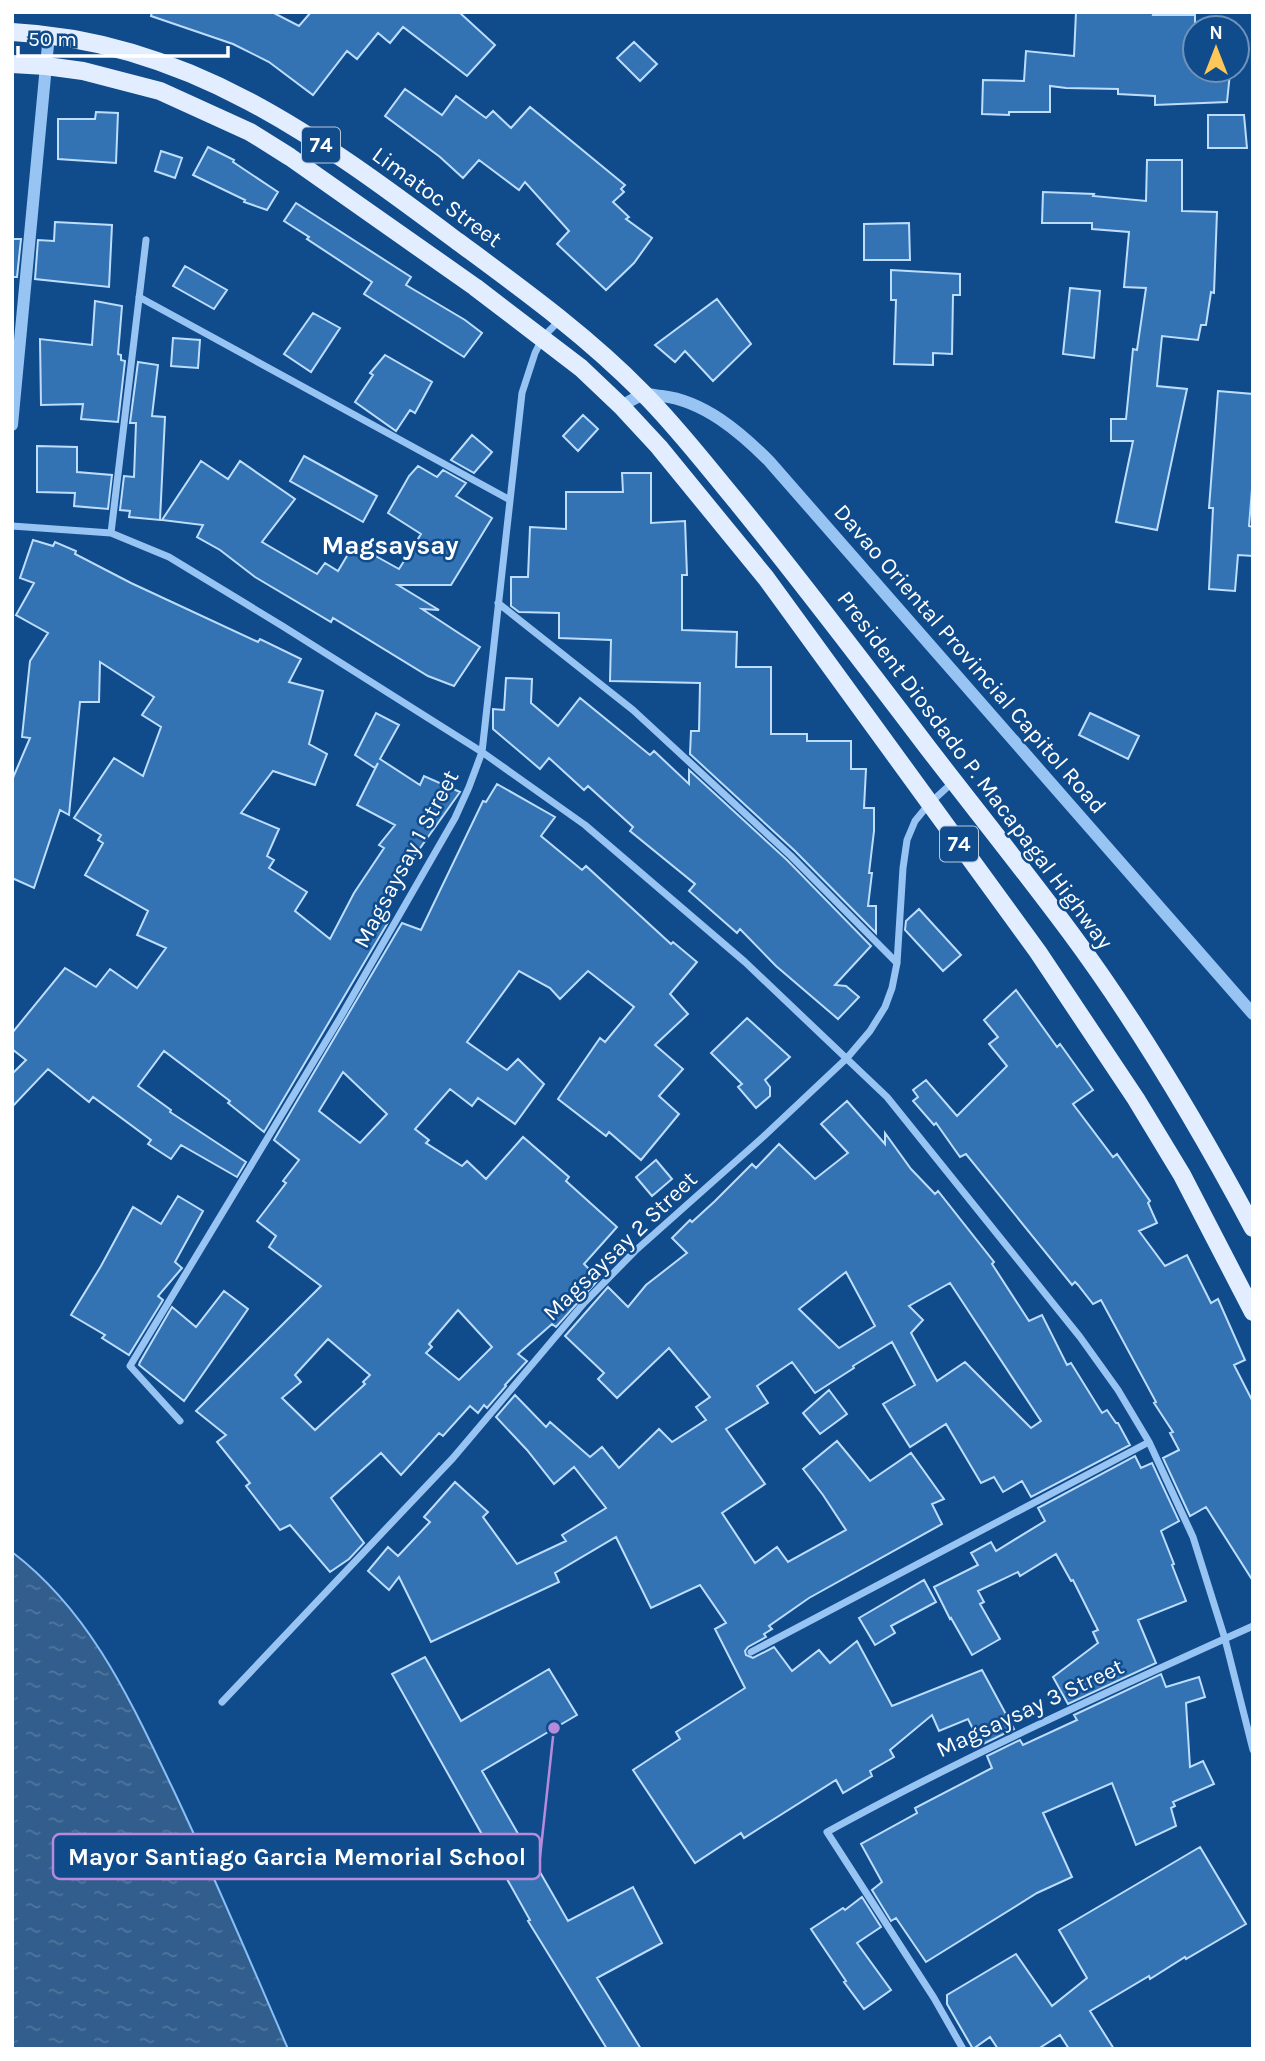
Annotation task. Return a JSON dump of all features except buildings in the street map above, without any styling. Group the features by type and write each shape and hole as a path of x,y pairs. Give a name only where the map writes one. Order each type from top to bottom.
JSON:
{"main road":[{"name":"Limatoc Street","path":"12,32 49,34 98,43 174,66 219,85 275,114 414,208 562,319 619,369"},
{"name":"74","path":"12,64 83,71 160,91 250,132 398,230 543,337 621,406 659,447 766,578 1038,952 1136,1099 1182,1175 1253,1312"},
{"name":"President Diosdado P. Macapagal Highway","path":"619,369 682,436 786,561 1071,934 1167,1076 1221,1167 1253,1228"}],"street":[{"path":"12,425 49,34"},
{"path":"111,533 146,240"},
{"path":"139,297 510,500"},
{"name":"Magsaysay 1 Street","path":"180,1421 130,1366 340,1018 454,818 482,752 523,393 534,353 543,337 562,319"},
{"path":"621,406 645,394"},
{"name":"Davao Oriental Provincial Capitol Road","path":"645,394 673,398 697,407 738,433 769,460 1253,1014"},
{"path":"12,526 111,533 169,557 482,752 585,825 745,962 887,1097 1080,1337 1118,1390 1149,1442 1193,1537 1225,1639 1253,1750"},
{"path":"498,603 632,710 791,856 897,962"},
{"name":"Magsaysay 2 Street","path":"222,1702 444,1467 545,1348 618,1268 847,1058 870,1031 886,1007 892,988 897,962 902,868 907,840 915,821 929,804 954,782"},
{"path":"751,1653 1149,1442"},
{"name":"Magsaysay 3 Street","path":"963,2049 827,1832 940,1772 1253,1626"}],"water":[{"path":"12,1552 40,1576 64,1602 106,1659 124,1690 187,1819 288,2049 12,2049"}],"place":[{"name":"Mayor Santiago Garcia Memorial School","path":"554,1728"}],"district":[{"name":"Magsaysay","path":"390,545"}]}
